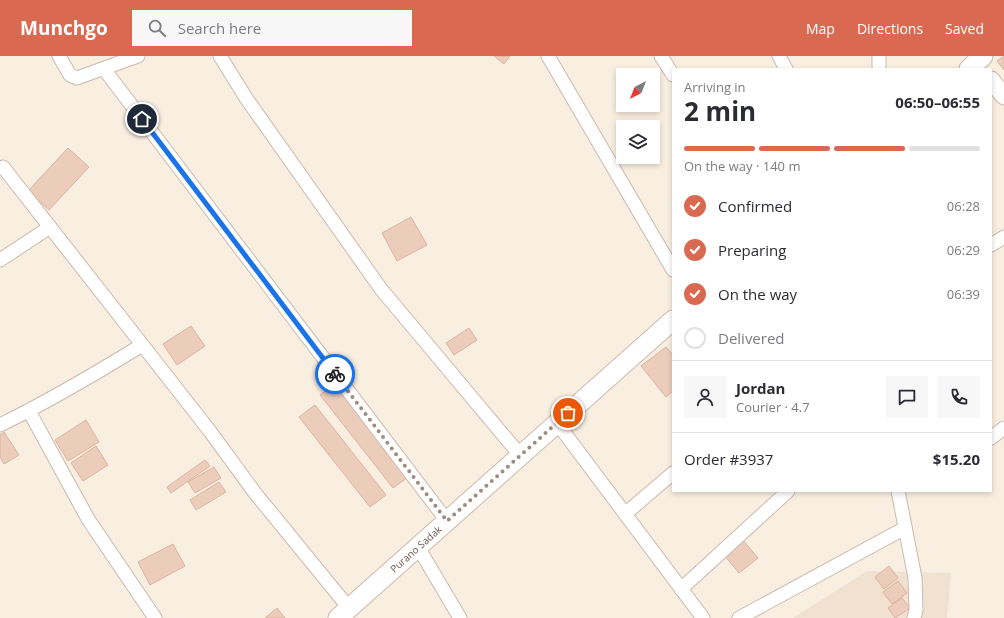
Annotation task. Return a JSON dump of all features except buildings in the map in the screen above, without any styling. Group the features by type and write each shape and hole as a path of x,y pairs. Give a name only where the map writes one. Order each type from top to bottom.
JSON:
{"main road":[{"name":"Purano Sadak","path":"344,613 672,321"}],"street":[{"path":"59,56 70,75 77,78 138,56"},
{"path":"220,56 251,104 381,289 520,455"},
{"path":"548,56 672,268"},
{"path":"662,56 672,74"},
{"path":"779,56 785,68"},
{"path":"879,56 879,68"},
{"path":"104,69 447,521"},
{"path":"992,81 1004,96"},
{"path":"3,167 209,430 344,613"},
{"path":"0,260 50,227"},
{"path":"992,244 1004,237"},
{"path":"0,424 29,411 78,384 142,345"},
{"path":"29,411 88,519 155,618"},
{"path":"557,423 703,618"},
{"path":"992,437 1004,428"},
{"path":"625,514 672,474"},
{"path":"681,589 787,492"},
{"path":"898,492 915,578 916,610 914,618"},
{"path":"739,618 905,528"},
{"path":"418,547 460,618"}],"shaded area":[{"path":"867,571 951,573 947,618 793,618"}],"way so far":[{"path":"335,374 447,521 568,413"}],"route":[{"path":"142,119 335,374"}]}
